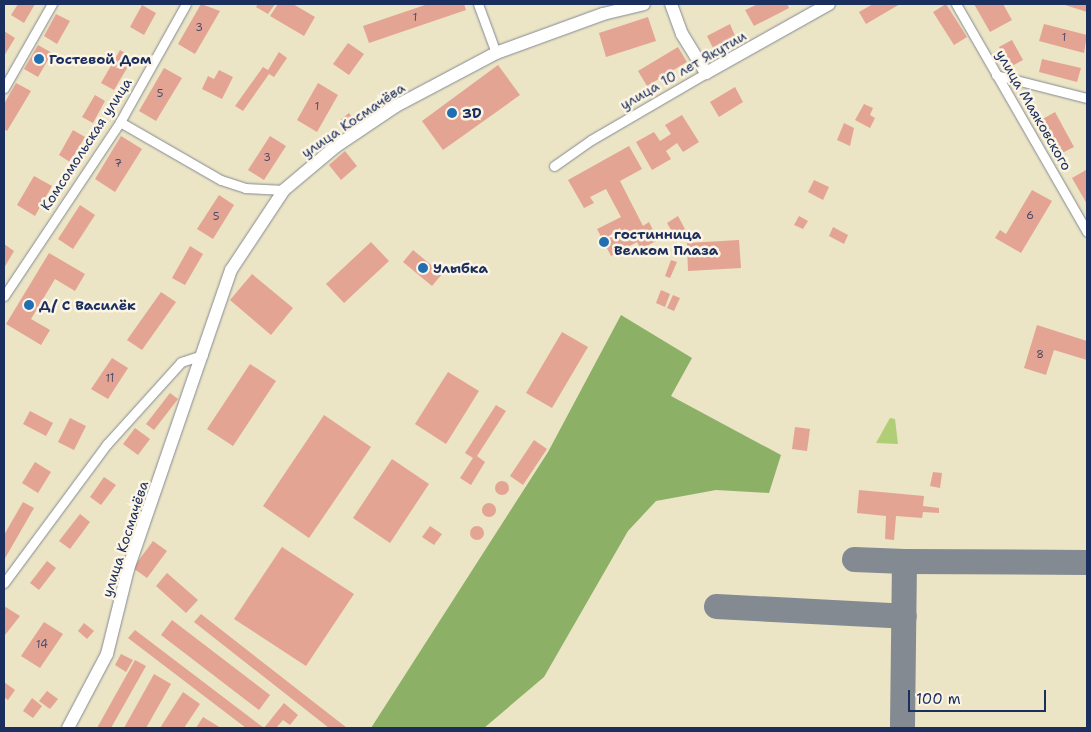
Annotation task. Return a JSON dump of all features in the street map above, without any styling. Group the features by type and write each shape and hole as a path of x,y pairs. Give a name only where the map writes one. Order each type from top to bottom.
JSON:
{"main road":[{"name":"улица Космачёва","path":"68,728 107,654 128,569 204,355 231,270 284,190 335,147 396,106 496,53 603,14 644,4"},
{"path":"671,4 682,34 706,73"},
{"name":"улица 10 лет Якутии","path":"706,73 829,4"}],"street":[{"path":"4,88 52,4"},
{"name":"Комсомольская улица","path":"4,296 120,122 186,4"},
{"path":"478,4 496,53"},
{"name":"улица Маяковского","path":"956,4 1087,232"},
{"name":"улица 10 лет Якутии","path":"554,166 591,140 706,73"},
{"path":"996,75 1087,98"},
{"path":"120,122 221,180 245,188 284,190"},
{"path":"4,583 107,444 181,362 204,355"}],"green space":[{"path":"621,315 692,358 671,396 781,455 769,493 716,490 656,501 628,531 544,677 484,728 371,728 548,452"},
{"path":"890,418 895,419 898,444 876,443"}],"building":[{"path":"18,4 35,4 24,23 11,15"},
{"path":"201,4 220,11 195,54 178,44"},
{"path":"258,4 275,4 268,14 256,7"},
{"path":"278,4 293,4 315,17 304,36 270,16"},
{"path":"428,4 464,4 466,10 369,43 363,26"},
{"path":"758,4 787,4 789,8 754,26 745,10"},
{"path":"873,4 900,4 866,24 859,12"},
{"path":"946,4 967,37 954,45 933,12"},
{"path":"974,4 1003,4 1012,20 990,32"},
{"path":"1062,4 1087,4 1087,12"},
{"path":"142,5 156,13 144,35 130,27"},
{"path":"56,14 70,21 57,44 44,36"},
{"path":"648,17 656,41 606,57 599,33"},
{"path":"730,24 735,36 713,48 707,36"},
{"path":"1044,24 1087,35 1084,53 1039,41"},
{"path":"4,31 15,38 4,56"},
{"path":"1012,40 1023,60 1010,67 999,47"},
{"path":"348,43 364,54 349,75 333,64"},
{"path":"38,45 52,53 38,77 24,69"},
{"path":"678,47 687,62 647,86 638,71"},
{"path":"120,50 133,58 114,90 101,83"},
{"path":"279,52 287,58 274,77 269,74 243,111 235,106 263,67 268,70"},
{"path":"1042,59 1081,68 1077,82 1039,72"},
{"path":"498,65 520,95 443,150 422,121"},
{"path":"164,68 182,78 156,121 139,111"},
{"path":"219,70 233,77 222,99 202,89 208,76 214,79"},
{"path":"16,83 31,91 7,131 4,129 4,104"},
{"path":"318,83 338,95 317,132 297,120"},
{"path":"735,87 743,102 719,117 710,102"},
{"path":"95,95 105,101 93,123 82,117"},
{"path":"864,104 873,108 870,115 875,118 870,128 855,120"},
{"path":"1055,112 1074,147 1060,154 1041,120"},
{"path":"349,113 354,120 344,128 339,121"},
{"path":"682,115 699,142 683,152 677,143 666,151 671,159 652,170 636,142 654,132 660,141 671,134 665,125"},
{"path":"844,123 854,128 850,146 837,140"},
{"path":"73,130 85,137 70,162 59,155"},
{"path":"121,136 142,149 115,192 95,179"},
{"path":"270,136 286,146 264,180 248,170"},
{"path":"629,146 642,169 620,181 643,226 649,222 658,240 641,249 637,242 611,256 597,229 621,217 606,189 590,197 594,203 584,208 568,180"},
{"path":"345,151 357,166 341,180 329,165"},
{"path":"1087,171 1087,204 1072,178"},
{"path":"34,176 52,186 35,216 17,205"},
{"path":"814,180 829,187 823,200 808,192"},
{"path":"1032,190 1052,201 1021,253 995,238 1000,230 1006,234"},
{"path":"219,195 234,205 213,239 197,229"},
{"path":"80,205 95,215 73,249 58,239"},
{"path":"678,216 686,231 675,237 667,223"},
{"path":"799,216 808,221 803,229 794,225"},
{"path":"833,227 848,235 844,244 829,236"},
{"path":"739,240 741,268 688,271 687,243"},
{"path":"371,242 389,261 344,303 326,284"},
{"path":"4,244 14,251 4,268"},
{"path":"190,246 203,254 185,285 172,278"},
{"name":"Улыбка","path":"413,250 442,274 432,286 403,262"},
{"name":"Д/ С Василёк","path":"49,253 85,274 75,291 55,279 31,319 50,330 41,345 6,324"},
{"path":"671,260 677,262 670,278 665,276"},
{"path":"252,274 293,308 271,335 230,300"},
{"path":"661,290 670,294 665,307 656,303"},
{"path":"161,292 176,302 142,350 127,340"},
{"path":"673,295 680,298 674,311 667,308"},
{"path":"1037,325 1087,341 1087,360 1054,350 1046,375 1024,368"},
{"path":"562,332 588,347 552,408 526,393"},
{"path":"112,358 128,368 108,399 91,389"},
{"path":"250,364 276,381 233,446 207,429"},
{"path":"448,372 479,391 446,444 415,424"},
{"path":"170,393 178,399 154,430 146,424"},
{"path":"496,405 506,411 477,456 485,462 471,485 460,478 473,458 465,453"},
{"path":"30,411 53,423 46,436 23,424"},
{"path":"324,415 371,447 309,538 263,506"},
{"path":"70,418 86,426 74,450 58,442"},
{"path":"795,427 810,429 807,451 792,449"},
{"path":"135,428 150,439 138,455 123,444"},
{"path":"534,440 547,449 523,485 510,476"},
{"path":"392,459 429,484 390,543 353,518"},
{"path":"35,462 51,472 38,493 22,483"},
{"path":"933,472 942,473 940,488 930,486"},
{"path":"104,477 116,485 101,505 90,497"},
{"path":"499,481 505,481 509,488 505,495 499,495 495,491 495,485"},
{"path":"859,490 924,496 923,506 939,508 939,513 923,512 922,518 896,516 894,540 885,539 886,516 857,513"},
{"path":"23,502 34,508 4,560 4,535"},
{"path":"486,503 492,503 496,510 492,517 486,517 482,513 482,507"},
{"path":"80,514 90,522 70,549 59,541"},
{"path":"430,526 442,534 434,545 422,537"},
{"path":"474,526 480,526 484,533 480,540 474,540 470,536 470,530"},
{"path":"153,541 167,551 147,578 133,568"},
{"path":"282,547 354,594 306,666 234,619"},
{"path":"47,561 56,568 39,590 30,583"},
{"path":"167,573 198,600 186,613 156,586"},
{"path":"4,606 20,616 5,635 4,634"},
{"path":"201,614 347,728 329,728 194,622"},
{"path":"172,620 270,695 259,710 161,635"},
{"path":"44,622 63,634 40,668 21,656"},
{"path":"84,623 94,631 87,639 78,631"},
{"path":"135,630 264,728 246,728 128,638"},
{"path":"121,654 133,660 126,672 115,665"},
{"path":"135,660 146,666 111,728 97,728"},
{"path":"154,674 171,684 146,728 124,728"},
{"path":"4,682 15,690 8,700 4,697"},
{"path":"47,691 58,699 50,709 39,701"},
{"path":"183,692 200,704 184,728 160,728"},
{"path":"32,698 42,706 33,718 23,711"},
{"path":"284,703 298,715 290,725 283,720 276,728 264,728"},
{"path":"203,717 221,728 196,728"}],"taxiway":[{"path":"854,559 904,561 902,728"},
{"path":"904,561 1087,562"},
{"path":"716,606 904,616"}],"place":[{"name":"Гостевой Дом","path":"39,59"},
{"name":"3D","path":"452,113"},
{"name":"гостинница Велком Плаза","path":"604,242"},
{"name":"Улыбка","path":"423,268"},
{"name":"Д/ С Василёк","path":"29,305"}]}
